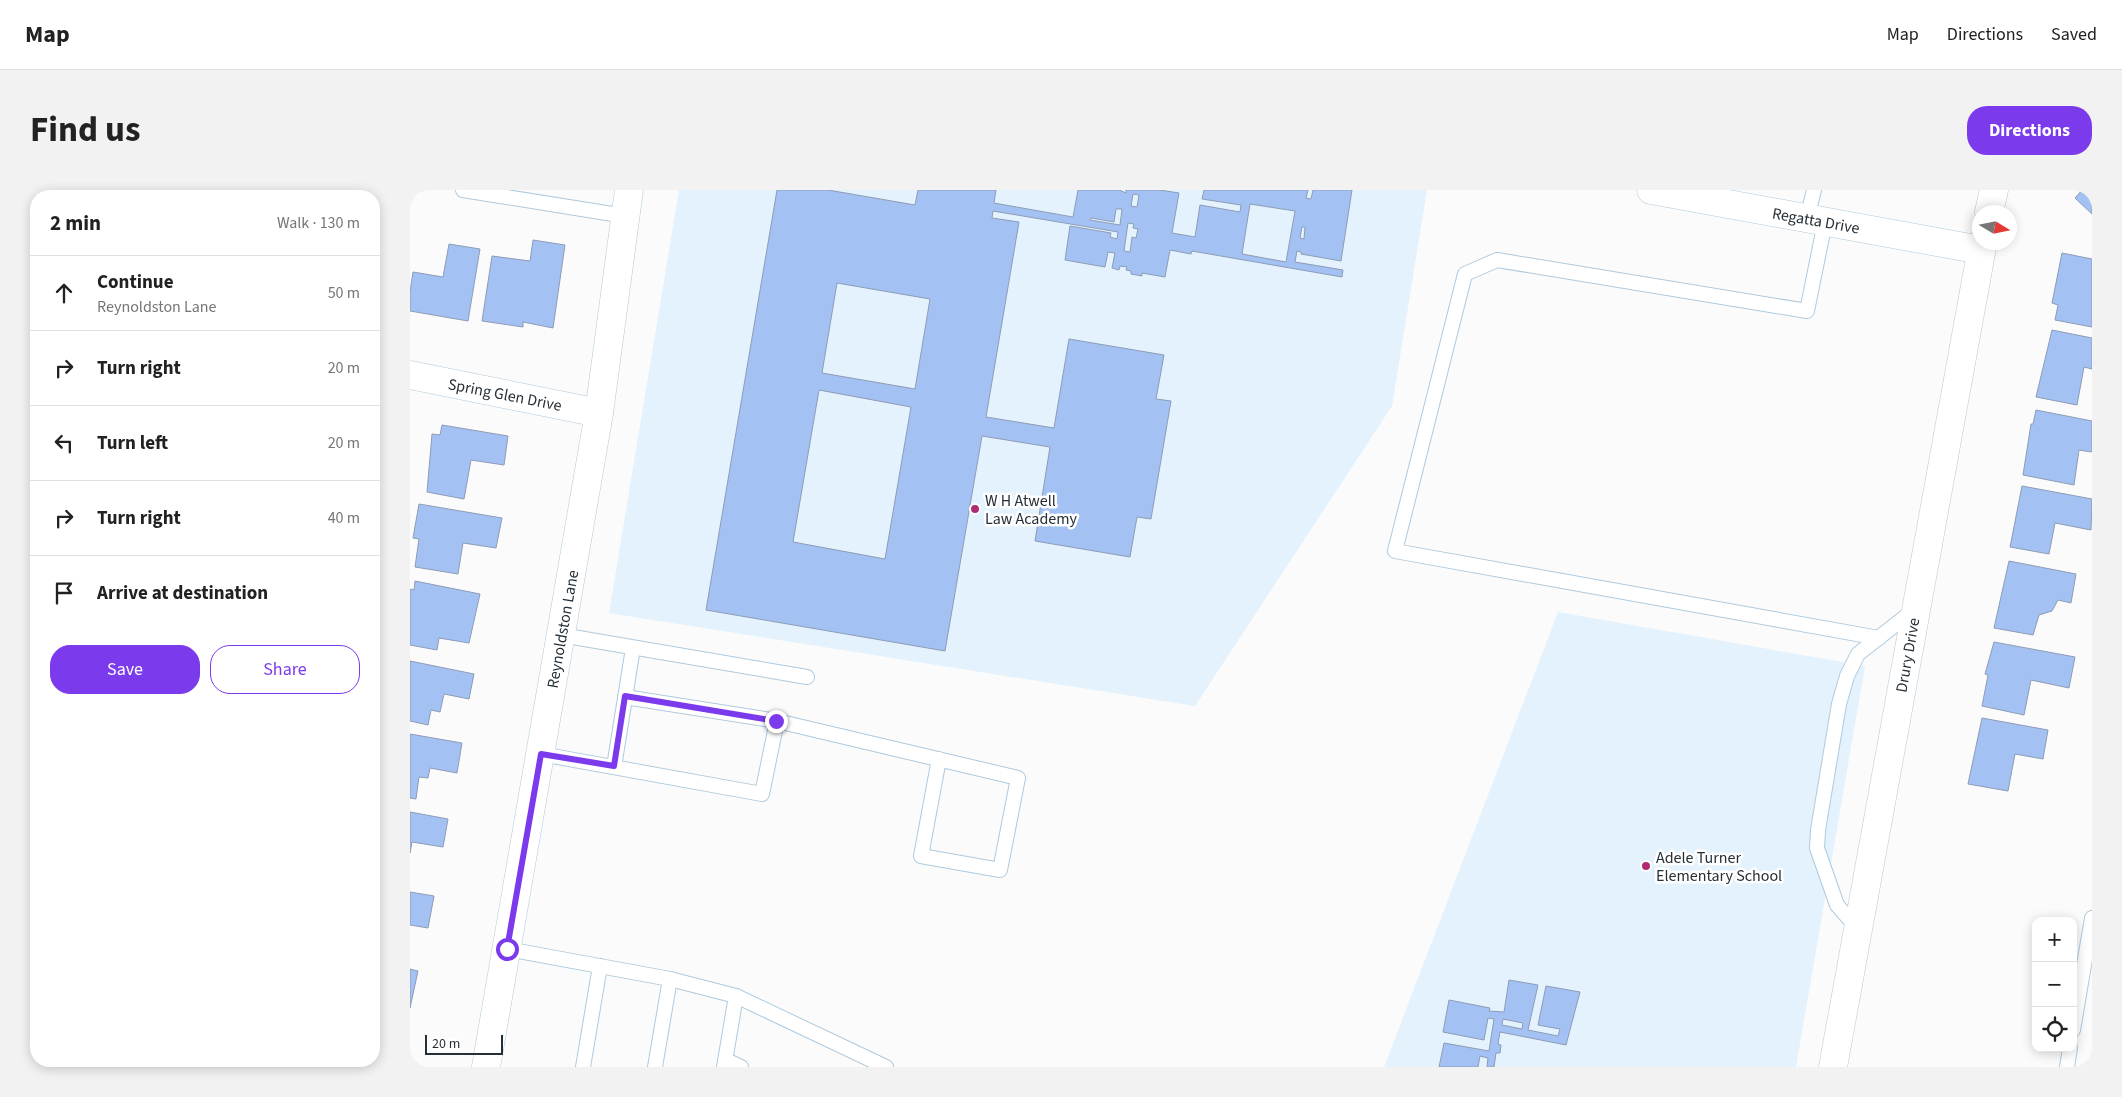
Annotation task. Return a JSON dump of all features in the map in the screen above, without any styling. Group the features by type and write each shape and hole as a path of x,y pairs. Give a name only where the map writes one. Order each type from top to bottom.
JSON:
{"street":[{"name":"Reynoldston Lane","path":"486,1067 599,413 629,190"},
{"name":"Regatta Drive","path":"1652,190 1816,220 1972,244"},
{"path":"1991,205 1994,190"},
{"name":"Drury Drive","path":"1833,1067 1981,250"},
{"name":"Spring Glen Drive","path":"410,375 599,413"}],"lane":[{"path":"463,190 624,216"},
{"path":"1814,190 1816,220 1807,311 1497,260 1465,274 1395,551 1879,638"},
{"path":"1857,928 1837,905 1818,848 1818,830 1839,704 1847,676 1858,654 1916,608"},
{"path":"561,636 807,677"},
{"path":"614,766 633,648"},
{"path":"625,696 776,721 940,759 1018,778 1000,870 921,856 940,759"},
{"path":"541,754 762,794 776,721"},
{"path":"2077,1007 2092,918"},
{"path":"507,949 670,979 736,996 886,1067"},
{"path":"583,1067 600,966"},
{"path":"655,1067 670,979"},
{"path":"736,996 725,1063 741,1067"},
{"path":"2067,1067 2069,1052"}],"shaded area":[{"name":"W H Atwell Law Academy","path":"679,190 1427,190 1392,406 1195,706 609,613"},
{"name":"Adele Turner Elementary School","path":"1558,612 1865,666 1796,1067 1384,1067"}],"building":[{"path":"777,190 828,190 915,205 918,190 996,190 994,203 1073,217 1078,190 1119,190 1126,193 1126,190 1160,190 1179,193 1172,233 1195,237 1200,205 1240,212 1241,205 1202,199 1204,190 1308,190 1306,198 1311,199 1313,190 1352,190 1341,261 1301,254 1301,252 1297,251 1295,262 1343,270 1342,277 1192,251 1191,254 1170,250 1165,277 1142,273 1142,276 1131,274 1131,271 1126,270 1127,267 1120,266 1119,270 1112,268 1115,253 1108,252 1105,267 1065,260 1070,226 1111,233 1110,237 1117,239 1118,232 993,211 992,218 1019,222 986,417 1054,428 1069,339 1164,355 1156,399 1171,401 1151,519 1137,517 1130,557 1035,541 1050,447 982,436 945,651 706,610","holes":["1133,194 1139,195 1137,207 1131,206","1250,204 1295,211 1286,262 1242,254","1116,209 1122,209 1120,225 1090,220 1091,218 1114,222","1128,223 1134,224 1133,228 1138,229 1136,238 1132,237 1130,252 1124,251","1302,227 1305,227 1304,239 1300,238","837,283 930,299 915,389 822,373","819,390 911,407 885,559 793,542"]},
{"path":"2082,190 2092,190 2092,214 2075,198"},
{"path":"533,240 565,245 553,328 523,322 523,327 482,321 492,256 530,261"},
{"path":"449,244 480,249 468,321 410,311 413,272 443,277"},
{"path":"2062,253 2092,259 2092,327 2055,320 2058,305 2052,303"},
{"path":"2052,330 2092,338 2092,369 2084,367 2077,405 2036,397"},
{"path":"2036,410 2092,421 2092,451 2079,450 2074,485 2023,475 2031,424 2033,424"},
{"path":"442,425 508,436 504,465 471,460 464,499 427,492 432,434 440,435"},
{"path":"2022,486 2092,499 2091,530 2055,523 2049,554 2010,547"},
{"path":"419,504 502,518 496,548 463,543 458,574 415,567 419,539 413,538"},
{"path":"2009,561 2076,574 2071,603 2058,600 2052,611 2039,615 2033,635 1994,628"},
{"path":"415,581 480,594 469,643 439,638 437,650 410,645 410,589 414,590"},
{"path":"1994,642 2075,657 2069,688 2031,680 2024,715 1982,706 1988,675 1985,674"},
{"path":"410,661 474,674 469,699 444,694 440,712 431,710 428,725 410,721"},
{"path":"1982,718 2048,730 2043,759 2015,754 2008,791 1968,784"},
{"path":"410,734 462,743 457,773 430,768 428,778 419,777 416,799 410,798"},
{"path":"410,812 448,819 443,847 412,842 410,853"},
{"path":"410,892 434,896 428,928 410,925"},
{"path":"410,969 418,971 410,1008"},
{"path":"1509,980 1538,985 1528,1030 1558,1036 1560,1029 1538,1025 1546,986 1580,992 1566,1045 1500,1032 1498,1044 1501,1045 1500,1053 1496,1053 1494,1067 1487,1067 1488,1058 1480,1056 1478,1067 1439,1067 1444,1043 1489,1051 1494,1019 1488,1018 1484,1040 1443,1032 1449,1000 1490,1008 1489,1011 1504,1012","holes":["1503,1019 1523,1023 1522,1029 1502,1025"]}],"place":[{"name":"W H Atwell Law Academy","path":"975,509"},
{"name":"Adele Turner Elementary School","path":"1646,866"}],"route":[{"path":"507,949 541,754 614,766 625,696 776,721"}]}
